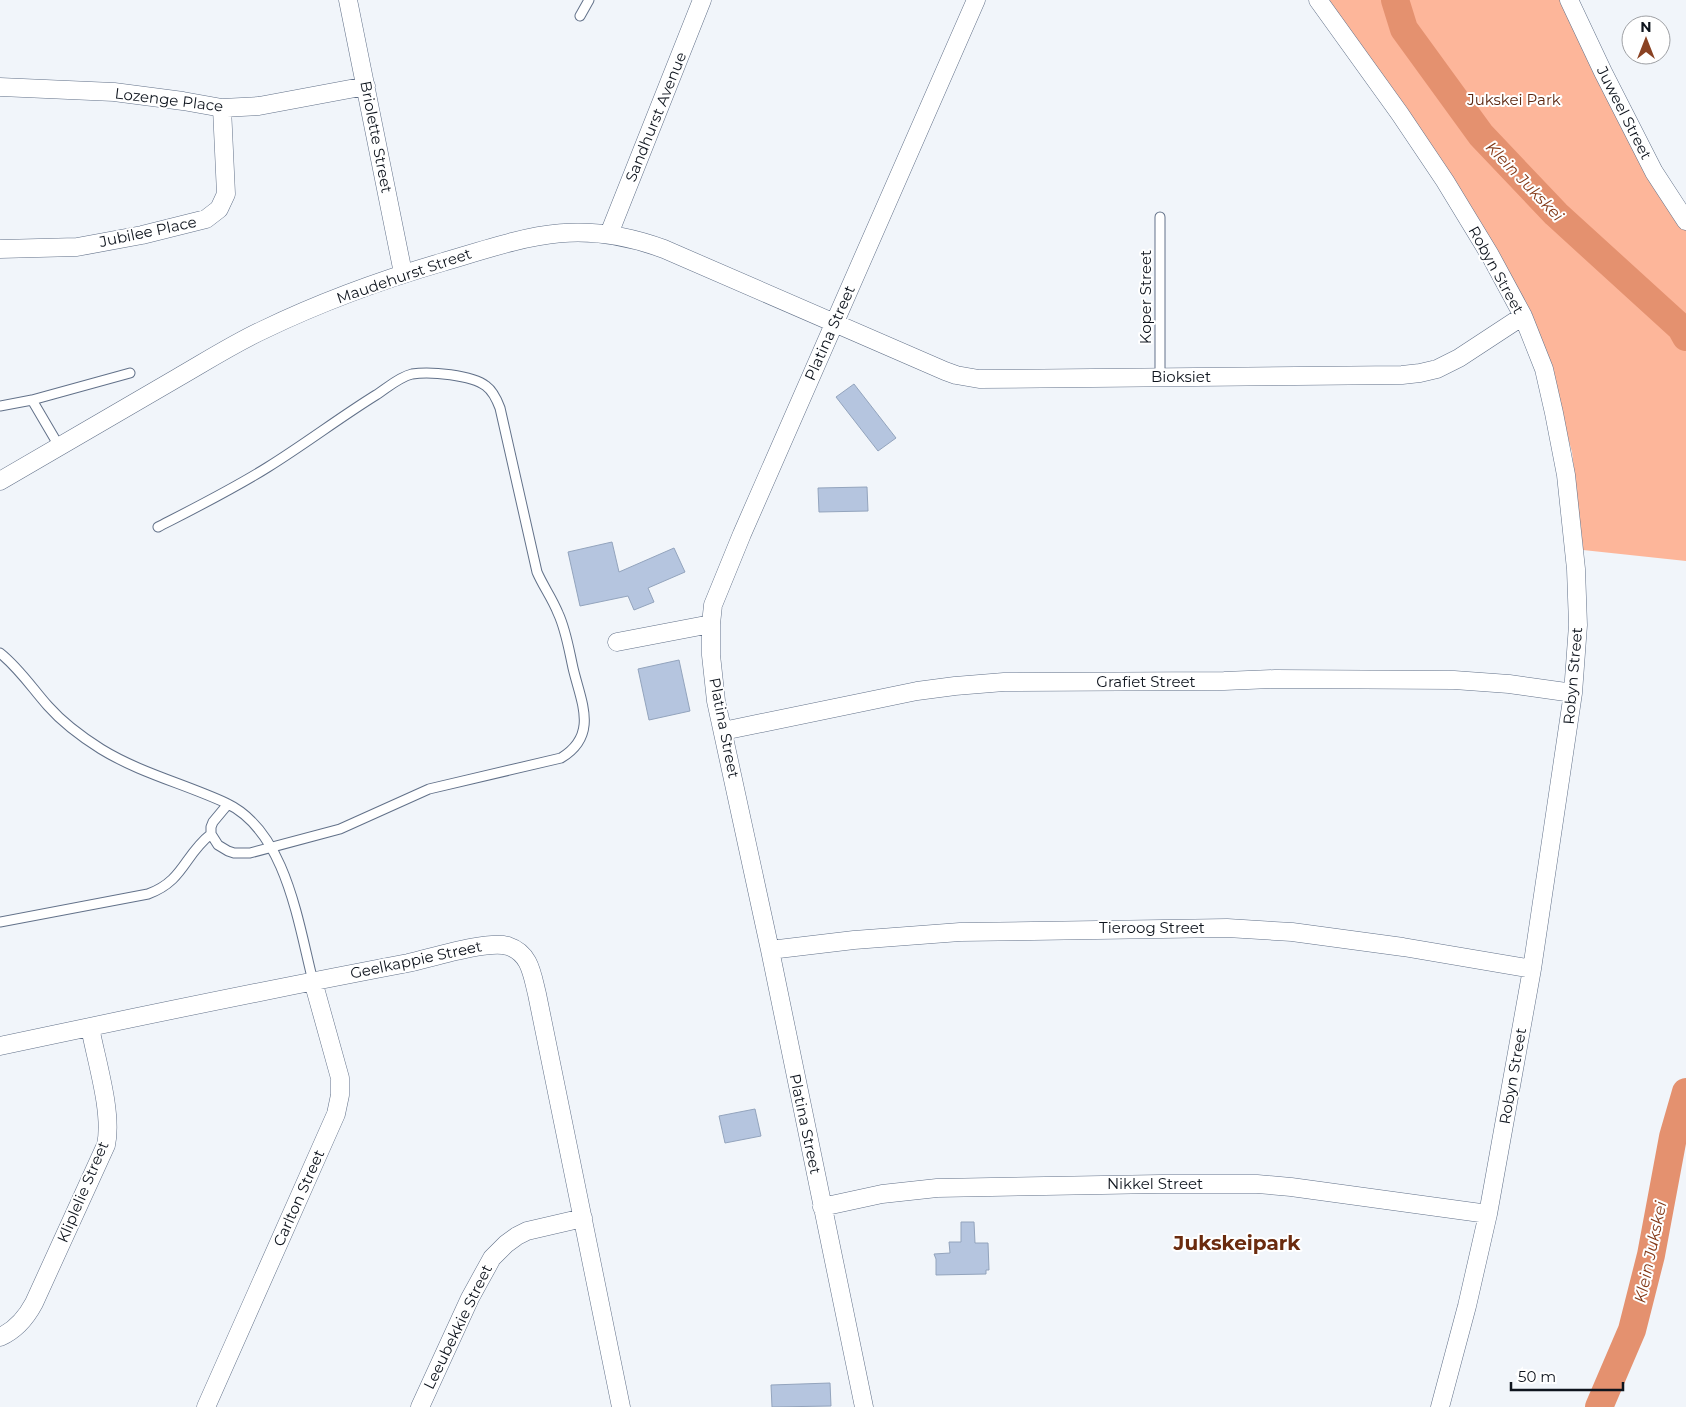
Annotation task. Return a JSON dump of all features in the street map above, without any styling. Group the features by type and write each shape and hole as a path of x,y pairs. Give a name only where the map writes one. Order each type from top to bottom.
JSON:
{"street":[{"name":"Briolette Street","path":"348,0 403,273"},
{"name":"Sandhurst Avenue","path":"610,234 702,0"},
{"name":"Platina Street","path":"864,1407 770,950 716,701 711,655 711,624 713,605 742,534 976,0"},
{"name":"Robyn Street","path":"1318,0 1400,114 1445,181 1490,255 1523,316 1548,383 1566,475 1574,550 1578,604 1573,693 1532,968 1488,1214 1467,1306 1440,1407"},
{"name":"Juweel Street","path":"1569,0 1602,72 1654,172 1686,222"},
{"name":"Lozenge Place","path":"0,87 114,92 188,101 222,108 258,106 366,86"},
{"name":"Jubilee Place","path":"0,249 77,247 142,236 206,219 219,209 226,194 222,108"},
{"name":"Maudehurst Street","path":"0,481 260,331 312,308 403,273 531,236 563,232 610,234 642,241 834,323"},
{"name":"Bioksiet","path":"834,323 946,371 968,378 1160,378 1420,374 1459,358 1523,316"},
{"path":"617,642 711,624"},
{"name":"Grafiet Street","path":"723,731 917,691 1004,682 1275,679 1454,680 1509,684 1573,693"},
{"name":"Tieroog Street","path":"770,950 960,932 1218,928 1292,932 1532,968"},
{"name":"Geelkappie Street","path":"0,1046 492,944 507,946 519,951 525,956 534,978 621,1407"},
{"name":"Carlton Street","path":"206,1407 336,1114 340,1095 340,1078 313,981"},
{"name":"Kliplelie Street","path":"0,1337 15,1329 34,1303 106,1145 108,1129 105,1103 90,1027"},
{"name":"Nikkel Street","path":"822,1207 882,1194 937,1188 1256,1184 1311,1189 1488,1214"},
{"name":"Leeubekkie Street","path":"420,1407 470,1298 492,1258 506,1244 527,1231 583,1218"}],"lane":[{"path":"580,16 589,0"},
{"name":"Koper Street","path":"1160,217 1160,378"},
{"path":"0,406 32,400 130,373"},
{"path":"158,527 269,467 336,421 411,375 433,374 476,380 488,387 500,408 537,572 559,613 583,705 584,726 578,743 569,753 561,758 429,788 340,829 250,853 234,853 218,845 211,834 213,822 228,804"},
{"path":"32,400 59,446"},
{"path":"0,653 21,673 58,716 102,749 139,767 228,804 246,816 259,828 284,874 313,981"},
{"path":"0,922 85,907 157,891 164,888 176,877 194,850 211,834"}],"green space":[{"name":"Jukskei Park","path":"1326,0 1574,0 1644,153 1686,205 1686,561 1583,550 1572,452 1549,371 1530,319"}],"building":[{"path":"854,384 896,438 878,451 836,397"},
{"path":"867,487 868,511 819,512 818,488"},
{"path":"612,542 619,572 674,548 685,572 648,588 654,602 634,610 628,596 580,606 568,552"},
{"path":"679,660 690,711 649,720 638,669"},
{"path":"755,1109 761,1136 725,1143 719,1116"},
{"path":"961,1222 974,1222 975,1243 988,1243 989,1270 986,1270 986,1274 936,1275 936,1259 934,1254 950,1253 949,1242 961,1242"},
{"path":"830,1383 831,1406 772,1407 771,1385"}],"waterway":[{"name":"Klein Jukskei","path":"1395,0 1404,29 1481,135 1556,214 1681,328 1686,337"},
{"name":"Klein Jukskei","path":"1599,1407 1632,1330 1651,1255 1673,1137 1686,1092"}],"district":[{"name":"Jukskeipark","path":"1237,1243"}]}
